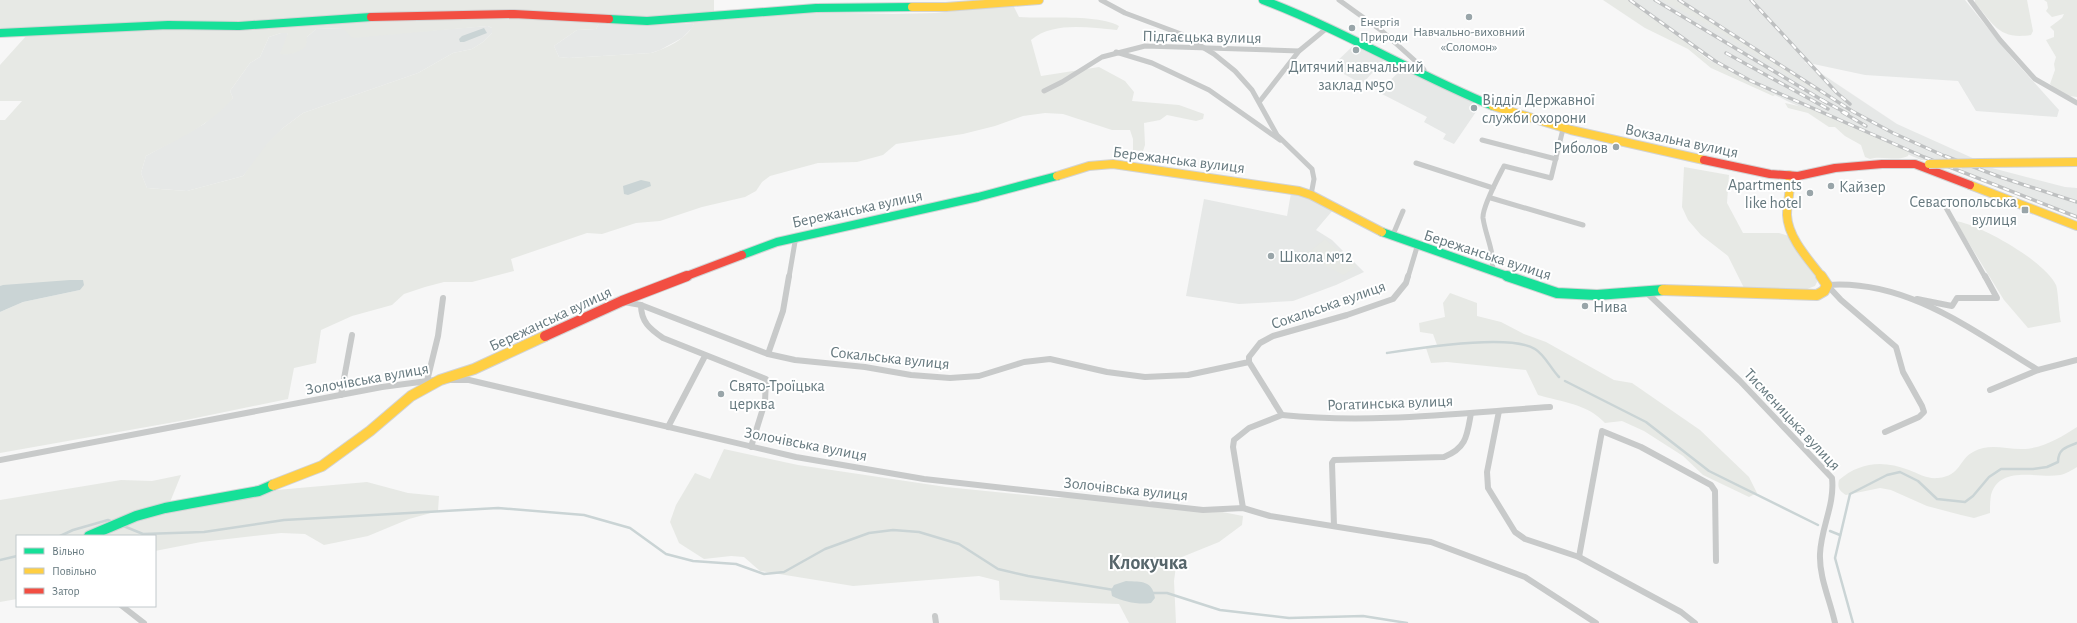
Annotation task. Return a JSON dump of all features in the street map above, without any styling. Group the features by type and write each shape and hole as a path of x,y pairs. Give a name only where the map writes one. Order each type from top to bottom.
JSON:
{"main road":[{"path":"0,33 168,25 239,26 363,17 514,14 647,21 816,8 946,7 1039,0"},
{"name":"Вокзальна вулиця","path":"1263,0 1295,11 1421,74 1486,104 1563,129 1770,174 1798,176 1835,168 1915,164 2077,226"},
{"name":"Вокзальна вулиця","path":"1282,0 1295,11"},
{"path":"1915,164 2077,162"},
{"name":"Бережанська вулиця","path":"91,535 124,520 165,508 259,491 322,466 370,431 411,396 440,380 474,369 622,301 777,242 796,236 985,195 1095,166 1113,164 1299,191 1311,195 1392,237 1417,247 1557,293 1573,295 1710,290 1817,295 1824,290 1827,285"},
{"path":"1789,175 1794,190 1786,219 1789,228 1827,285"}],"street":[{"path":"1101,0 1109,8 1164,26 1183,35 1231,66 1252,88 1273,129 1283,142"},
{"path":"1339,0 1387,33 1400,44 1422,67 1424,70 1421,74"},
{"path":"1970,0 2000,40 2036,79 2077,103"},
{"path":"1260,101 1299,51 1327,28"},
{"name":"Підгаєцька вулиця","path":"1044,91 1058,86 1089,64 1115,52 1145,46 1299,51"},
{"path":"1115,52 1152,63 1209,90 1283,142 1311,166 1314,173 1311,195"},
{"path":"1492,272 1494,259 1483,216 1491,198 1493,188 1504,166 1551,178 1563,129"},
{"path":"1482,140 1556,159"},
{"path":"1416,163 1493,188"},
{"path":"1491,198 1582,225"},
{"path":"1827,285 1851,283 1869,285 1898,294 1952,306 1957,298 1997,298 1945,206"},
{"path":"1392,237 1403,211"},
{"path":"768,354 783,312 796,236"},
{"name":"Сокальська вулиця","path":"622,301 641,305 768,354 795,360 865,367 911,376 950,378 979,376 1036,360 1050,360 1107,372 1145,377 1188,375 1249,362 1249,357 1260,343 1273,336 1347,315 1393,299 1406,283 1417,247"},
{"path":"1827,285 1841,300 1896,347 1901,357 1903,371 1923,404 1924,412 1919,417 1885,432"},
{"name":"Тисменицька вулиця","path":"1646,292 1740,381 1832,478 1835,491 1820,553 1821,569 1835,623"},
{"path":"1898,294 1938,311 1974,330 2038,370"},
{"path":"427,381 438,336 443,298"},
{"path":"641,305 643,321 655,334 671,343 763,377 768,381 762,414 751,447"},
{"path":"341,395 352,335"},
{"path":"668,427 705,356"},
{"path":"1990,390 2038,370 2077,360"},
{"path":"1243,508 1233,447 1234,440 1249,428 1282,415 1249,362"},
{"name":"Золочівська вулиця","path":"0,460 341,395 427,381 470,380 796,457 924,479 1203,510 1243,508 1270,516 1431,542 1525,577 1596,623"},
{"name":"Рогатинська вулиця","path":"1282,415 1312,418 1470,413 1550,407"},
{"path":"1499,411 1487,472 1488,488 1515,532 1525,539 1579,557 1681,612 1695,623"},
{"path":"1334,526 1332,463 1334,460 1444,457 1454,454 1461,450 1465,441 1470,413"},
{"path":"1579,557 1602,431 1641,447 1711,485 1715,491 1716,561"},
{"path":"123,607 144,623"}],"shaded area":[{"path":"0,0 714,0 714,19 795,12 893,14 935,13 1013,5 1019,17 1085,18 1110,22 1119,26 1117,30 1084,27 1061,28 1040,34 1031,40 1041,76 1099,67 1125,81 1134,92 1132,101 1179,105 1204,114 1203,119 1196,121 1167,115 1160,120 1144,123 1145,145 1143,151 1133,150 1133,139 1130,130 1112,130 1063,114 1045,113 1023,116 995,126 963,134 896,144 883,155 857,162 818,163 770,176 762,182 756,191 745,197 702,207 660,221 636,223 602,234 587,233 511,259 514,271 472,282 444,282 425,287 404,294 392,305 352,316 321,330 316,363 294,368 288,399 186,420 0,453 0,312 23,302 80,290 83,280 0,286 0,120 5,120 22,101 0,101 0,65 27,35 0,35","holes":["694,23 682,38 663,49 651,53 569,58 559,57 554,46 577,30 596,29 599,24 624,25","488,26 492,28 492,33 483,42 472,49 453,53 418,73 303,113 283,128 266,145 243,176 187,191 147,188 141,173 146,156 204,124 224,108 233,98 230,91 250,63 260,57 269,37 281,33 288,33 280,54 288,54 297,52 306,46 307,37 316,29 343,28 352,38"]},
{"path":"1603,0 1629,0 1709,60 1775,95 1773,96 1711,68 1688,49 1645,28"},
{"path":"1622,0 1965,0 2013,59 2059,110 2057,117 1976,111 1958,81 1865,75 1804,62 1897,124 1977,160 1921,160 1787,101 1723,68"},
{"path":"1662,0 1676,0 1781,64 1847,108 1811,89 1712,27"},
{"path":"1975,0 2027,0 2033,31 2031,35 2020,36 2004,33 1992,24 1975,3"},
{"path":"2044,0 2077,0 2077,97 2063,95 2050,84 2055,70 2054,64 2056,57 2046,40 2054,37 2054,31 2050,27 2062,18 2064,14 2052,17 2046,11 2048,8 2047,2"},
{"path":"694,23 692,28 682,38 660,50 651,53 569,58 559,57 554,46 577,30 596,29 599,24 660,25"},
{"path":"488,26 492,28 492,33 483,42 472,49 453,53 418,73 303,113 283,128 243,176 187,191 147,188 141,173 146,156 204,124 233,98 230,91 250,63 260,57 269,37 281,33 288,33 287,38 307,37 316,29 343,28 399,33"},
{"path":"484,28 487,33 464,42 460,42 459,39 462,36"},
{"path":"1354,45 1384,60 1362,84 1331,67"},
{"path":"1402,69 1480,106 1454,144 1443,139 1446,134 1424,122 1427,117 1378,92"},
{"path":"1785,103 1816,110 1837,121 1906,147 1909,153 1908,156 1903,158 1870,159 1865,157 1861,145 1845,136 1835,127 1829,127 1808,113 1788,108"},
{"path":"1684,167 1729,175 1727,203 1743,233 1779,233 1789,236 1816,276 1817,282 1815,286 1802,291 1745,290 1728,256 1701,235 1688,220 1682,207"},
{"path":"1962,168 1992,168 2065,187 2077,188 2077,218 1966,174 1961,171"},
{"path":"641,180 650,182 651,186 628,195 624,194 623,186"},
{"name":"Школа №12","path":"1291,193 1308,198 1333,210 1316,230 1332,240 1364,272 1336,285 1293,301 1239,304 1186,296 1204,199 1287,216"},
{"path":"1955,221 1980,229 2026,255 2040,266 2050,276 2056,285 2061,322 2028,328 2004,300"},
{"path":"1325,239 1357,266 1344,275 1305,255"},
{"path":"83,280 84,285 80,290 23,302 0,312 0,286"},
{"path":"1450,293 1477,303 1477,316 1501,322 1524,334 1546,342 1614,380 1632,383 1700,430 1749,477 1757,493 1749,497 1703,475 1683,456 1644,431 1622,421 1605,423 1591,412 1574,404 1538,395 1526,370 1447,362 1431,363 1426,348 1437,345 1433,334 1420,332 1419,323 1445,317 1443,303"},
{"path":"2077,427 2077,467 2060,475 2021,475 2002,479 1996,485 1991,495 1990,513 1974,518 1927,506 1891,490 1880,488 1846,495 1841,491 1838,483 1839,480 1855,469 1872,464 1899,467 1930,478 1946,477 1955,471 1968,455 1979,449 1997,447 2028,449 2057,439"},
{"path":"724,449 798,465 946,487 1057,498 1085,496 1207,509 1243,516 1242,525 1219,542 1177,559 1174,581 1176,623 1129,623 1119,604 1000,600 999,581 979,576 853,586 760,571 744,557 731,556 704,559 679,543 670,522 676,505 695,473 710,479"},
{"path":"181,475 166,512 265,491 367,482 408,493 439,496 438,511 409,519 368,536 324,545 305,534 281,533 201,542 156,551 156,535 16,535 16,599 0,602 0,500 121,480 152,481"},
{"path":"1126,581 1141,582 1149,585 1154,592 1155,598 1151,603 1142,604 1126,601 1112,596 1111,590 1114,585"}],"waterway":[{"path":"1387,353 1463,343 1506,342 1523,344 1539,352 1559,377"},
{"path":"1565,381 1646,422 1709,471 1818,525"},
{"name":"Клокучка","path":"1853,623 1835,558 1850,494 1887,475 1900,472 1918,481 1937,499 1965,502 1973,496 1989,477 2001,469 2033,469 2047,467 2058,462 2059,454 2063,449 2077,443"},
{"path":"121,525 143,534 204,532 284,520 498,508 584,515 630,528 666,554 693,561 736,564 764,574 784,572 825,549 869,533 893,530 919,532 959,544 998,569 1028,576 1114,590"},
{"path":"62,535 73,530 108,520 113,522"},
{"path":"1830,531 1840,535"},
{"path":"0,560 16,556"},
{"path":"1151,593 1167,593 1220,610 1289,618 1363,616 1407,623"}],"railway":[{"path":"1630,0 1715,61 1751,81 1924,157 2077,217"},
{"path":"1655,0 1827,103"},
{"path":"1679,0 1852,111 1893,133 1949,158"},
{"path":"1751,0 1837,93 1850,104"},
{"path":"1726,53 1828,109"},
{"path":"1822,100 1848,114"},
{"path":"1842,112 1866,126"},
{"path":"1945,156 2000,177 2077,202"}],"traffic: fast":[{"path":"1263,0 1322,24 1435,81 1493,106"},
{"path":"609,19 647,21 816,8 912,7"},
{"path":"0,33 168,25 239,26 371,17"},
{"path":"742,255 777,242 978,197 1057,176"},
{"path":"1382,232 1392,237 1557,293 1597,295 1663,290"},
{"path":"91,535 136,516 165,508 259,491 273,485"}],"traffic: slow":[{"path":"912,7 946,7 1039,0"},
{"path":"1493,106 1571,130 1704,160"},
{"path":"1980,163 2077,162"},
{"path":"1929,164 1980,163"},
{"path":"1057,176 1089,166 1113,164 1299,191 1311,195 1382,232"},
{"path":"1663,290 1817,295 1824,291 1827,285 1798,244 1788,221 1787,215 1791,193 1791,182 1789,175"},
{"path":"1970,185 2077,226"},
{"path":"273,485 322,466 370,431 411,396 440,380 474,369 545,336"}],"traffic: jam":[{"path":"371,17 514,14 609,19"},
{"path":"1704,160 1770,174 1798,176 1835,168 1882,164 1915,164 1970,185"},
{"path":"545,336 622,301 742,255"}],"place":[{"name":"Навчально-виховний «Соломон»","path":"1469,17"},
{"name":"Енергія Природи","path":"1352,28"},
{"name":"Дитячий навчальний заклад №50","path":"1356,50"},
{"name":"Відділ Державної служби охорони","path":"1474,108"},
{"name":"Риболов","path":"1616,147"},
{"name":"Кайзер","path":"1831,186"},
{"name":"Apartments like hotel","path":"1810,193"},
{"name":"Севастопольська вулиця","path":"2025,210"},
{"name":"Школа №12","path":"1271,256"},
{"name":"Нива","path":"1585,306"},
{"name":"Свято-Троїцька церква","path":"721,394"}],"district":[{"name":"Клокучка","path":"1148,562"}]}
